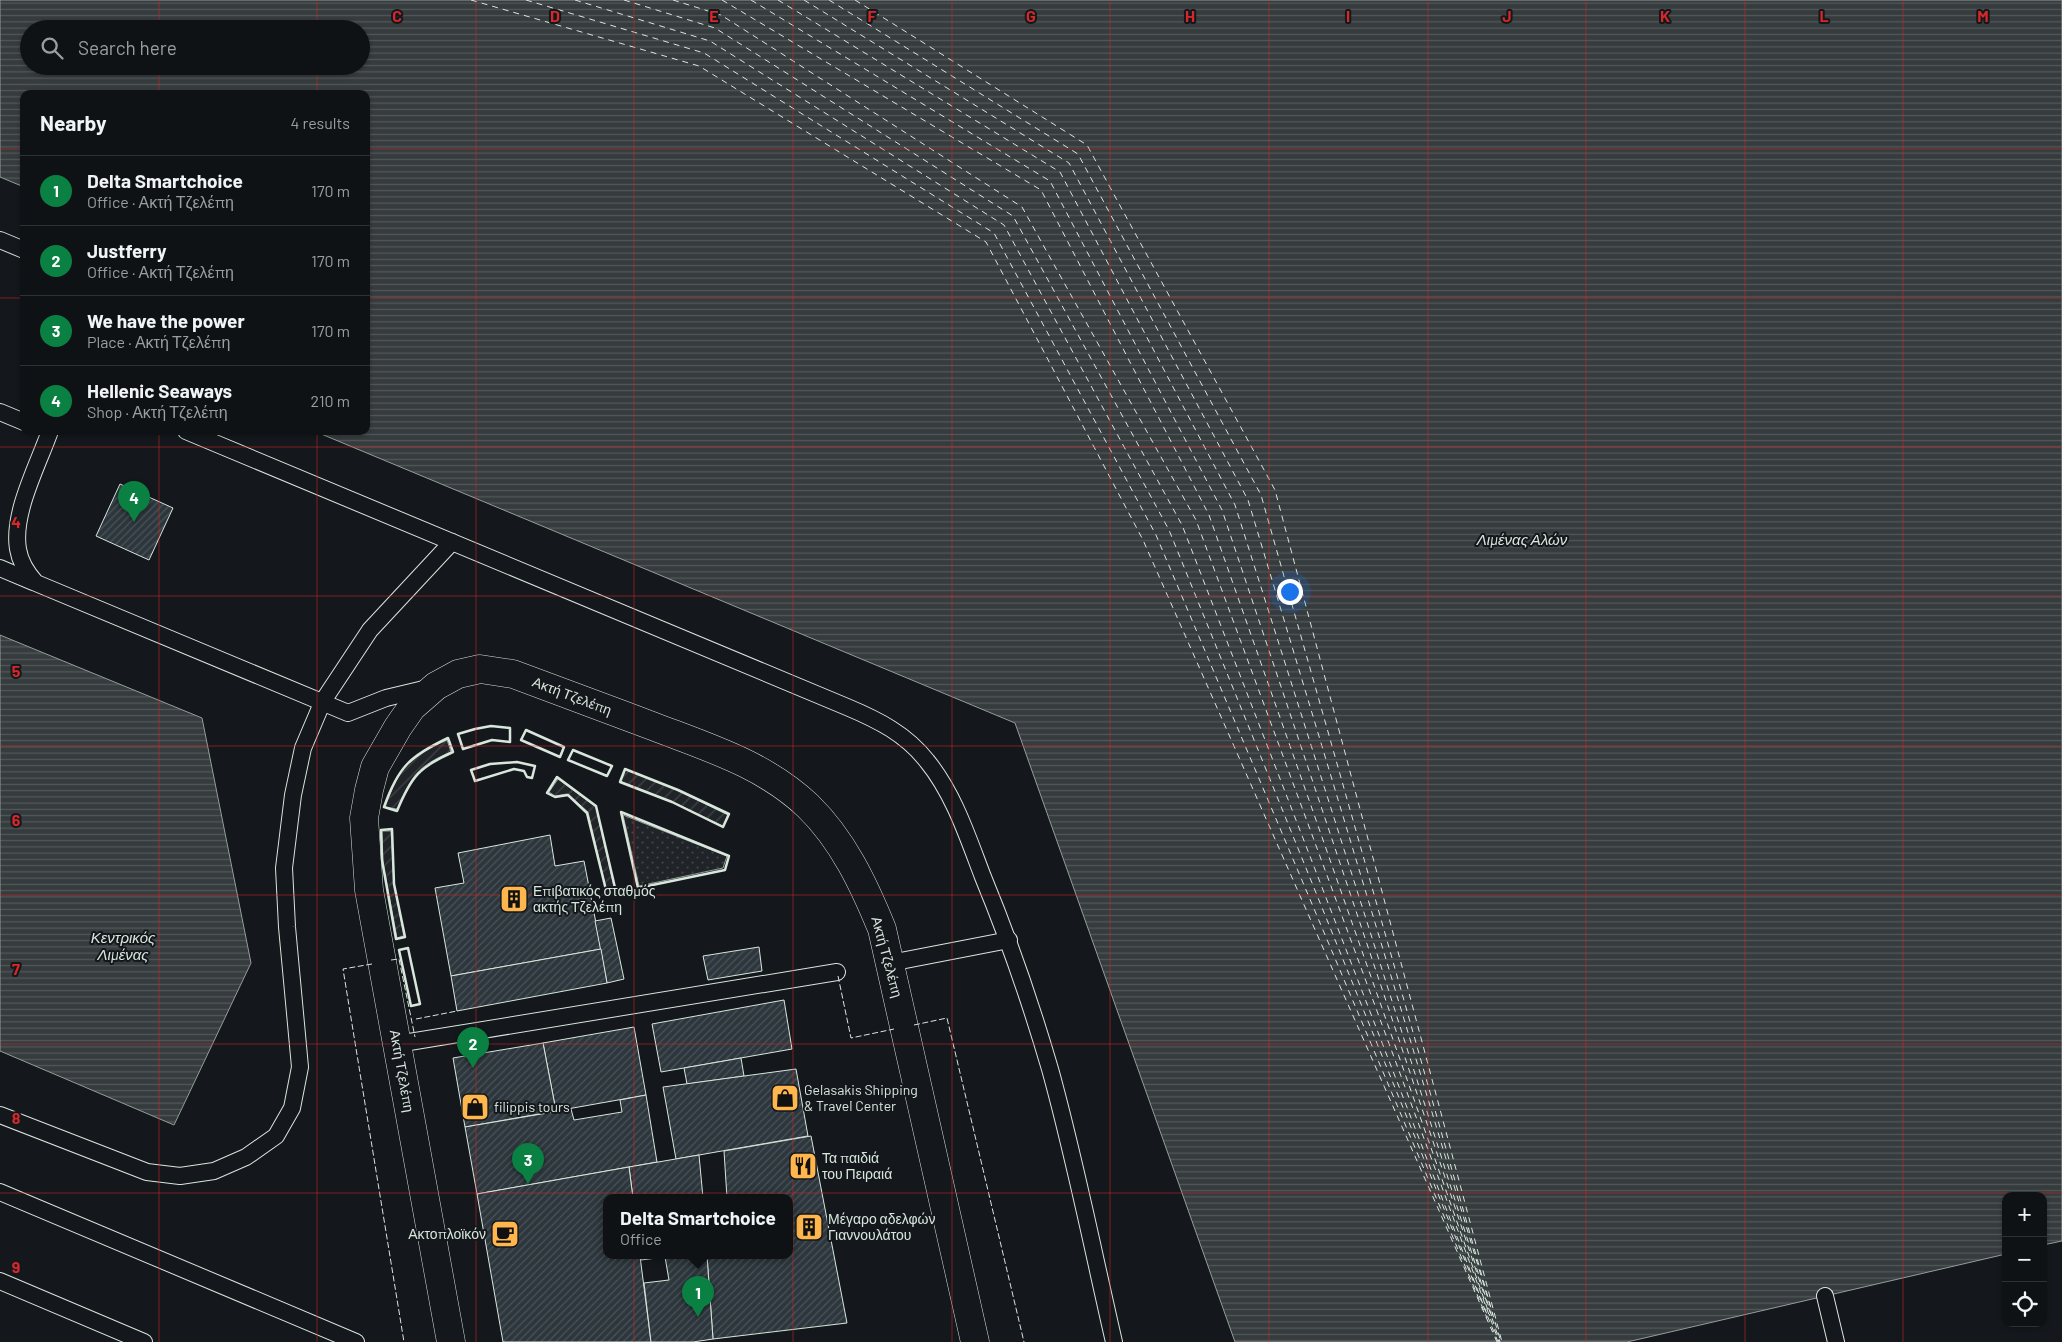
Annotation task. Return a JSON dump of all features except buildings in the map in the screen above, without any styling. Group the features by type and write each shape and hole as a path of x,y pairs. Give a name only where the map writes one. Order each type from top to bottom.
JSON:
{"street":[{"name":"Ακτή Τζελέπη","path":"451,1342 369,890 364,818 375,767 412,707 436,686 458,674 480,669 513,674 727,754 773,777 808,807 834,836 866,891 882,928 975,1342"}],"lane":[{"path":"0,240 20,248"},
{"path":"0,412 20,420"},
{"path":"36,583 25,570 18,550 17,527 48,435"},
{"path":"196,435 847,706 878,720 904,736 928,761 946,790 964,828 1009,940 1050,1070 1114,1342"},
{"path":"0,1115 147,1172 180,1176 214,1171 246,1157 276,1136 292,1108 300,1067 287,927 284,868 293,795 304,748 323,702 370,630 452,542"},
{"path":"0,568 348,713 386,698 436,686"},
{"path":"890,962 1009,940"},
{"path":"397,1044 837,972"},
{"path":"0,1192 356,1342"},
{"path":"0,1281 144,1342"},
{"path":"1825,1296 1836,1342"}],"shaded area":[{"path":"447,740 451,752 430,762 417,773 397,809 385,807 396,781 407,764 423,752"},
{"path":"626,769 679,791 728,815 723,826 673,802 620,781"},
{"path":"558,779 596,807 615,891 607,893 588,812 567,794 555,796 549,792"},
{"path":"623,815 727,856 723,868 639,886"},
{"path":"382,831 391,831 394,884 404,936 397,938 383,863"}],"water":[{"name":"Λιμένας Αλών","path":"0,0 2062,0 2062,1241 2047,1244 2047,1192 2002,1192 2002,1255 1627,1342 1235,1342 1015,723 324,435 370,435 370,90 20,90 20,185 0,177"},
{"name":"Κεντρικός Λιμένας","path":"0,635 202,718 251,963 174,1125 0,1051"}],"ferry route":[{"path":"471,0 699,66 986,242 1143,540 1497,1342"},
{"path":"526,0 704,53 994,233 1156,535 1487,1318"},
{"path":"575,0 710,41 1004,225 1169,530 1498,1342"},
{"path":"624,0 715,28 1013,216 1182,525 1488,1317"},
{"path":"673,0 721,15 1022,207 1196,520 1499,1342"},
{"path":"722,0 1041,190 1209,515 1490,1316"},
{"path":"751,0 1050,181 1222,510 1500,1342"},
{"path":"778,0 1060,172 1235,505 1492,1317"},
{"path":"804,0 1069,163 1248,500 1501,1342"},
{"path":"829,0 1078,154 1261,495 1493,1315"},
{"path":"855,0 1087,145 1275,490 1502,1342"}],"fence":[{"path":"391,960 399,959 415,1037"},
{"path":"372,964 343,969 404,1342"},
{"path":"838,976 851,1038 894,1029"},
{"path":"416,1019 457,1011"},
{"path":"914,1025 947,1018 1024,1342"}],"wall":[{"path":"491,726 510,728 510,742 492,740 463,749 458,734 491,726"},
{"path":"526,730 564,747 560,757 521,740 526,730"},
{"path":"448,738 453,752 441,757 418,774 412,781 397,811 384,807 400,772 407,764 435,744 448,738"},
{"path":"573,750 612,766 607,776 568,760 573,750"},
{"path":"517,762 535,766 532,778 527,777 524,771 514,769 475,781 471,770 490,764 517,762"},
{"path":"625,769 678,790 729,814 723,827 672,802 620,782 625,769"},
{"path":"557,777 596,806 616,892 607,894 587,813 568,795 555,797 547,793 557,777"},
{"path":"621,812 729,856 725,870 638,888 621,812"},
{"path":"392,829 394,884 405,937 396,939 382,860 381,830 392,829"},
{"path":"408,948 420,1004 411,1006 399,950 408,948"}],"place":[{"name":"Hellenic Seaways","path":"134,522"},
{"name":"Επιβατικός σταθμός ακτής Τζελέπη","path":"514,899"},
{"name":"Justferry","path":"473,1068"},
{"name":"Gelasakis Shipping & Travel Center","path":"785,1098"},
{"name":"filippis tours","path":"475,1107"},
{"name":"Τα παιδιά του Πειραιά","path":"803,1166"},
{"name":"We have the power","path":"528,1184"},
{"name":"Μέγαρο αδελφών Γιαννουλάτου","path":"809,1227"},
{"name":"Ακτοπλοϊκόν","path":"505,1234"},
{"name":"Delta Smartchoice","path":"698,1317"}]}
